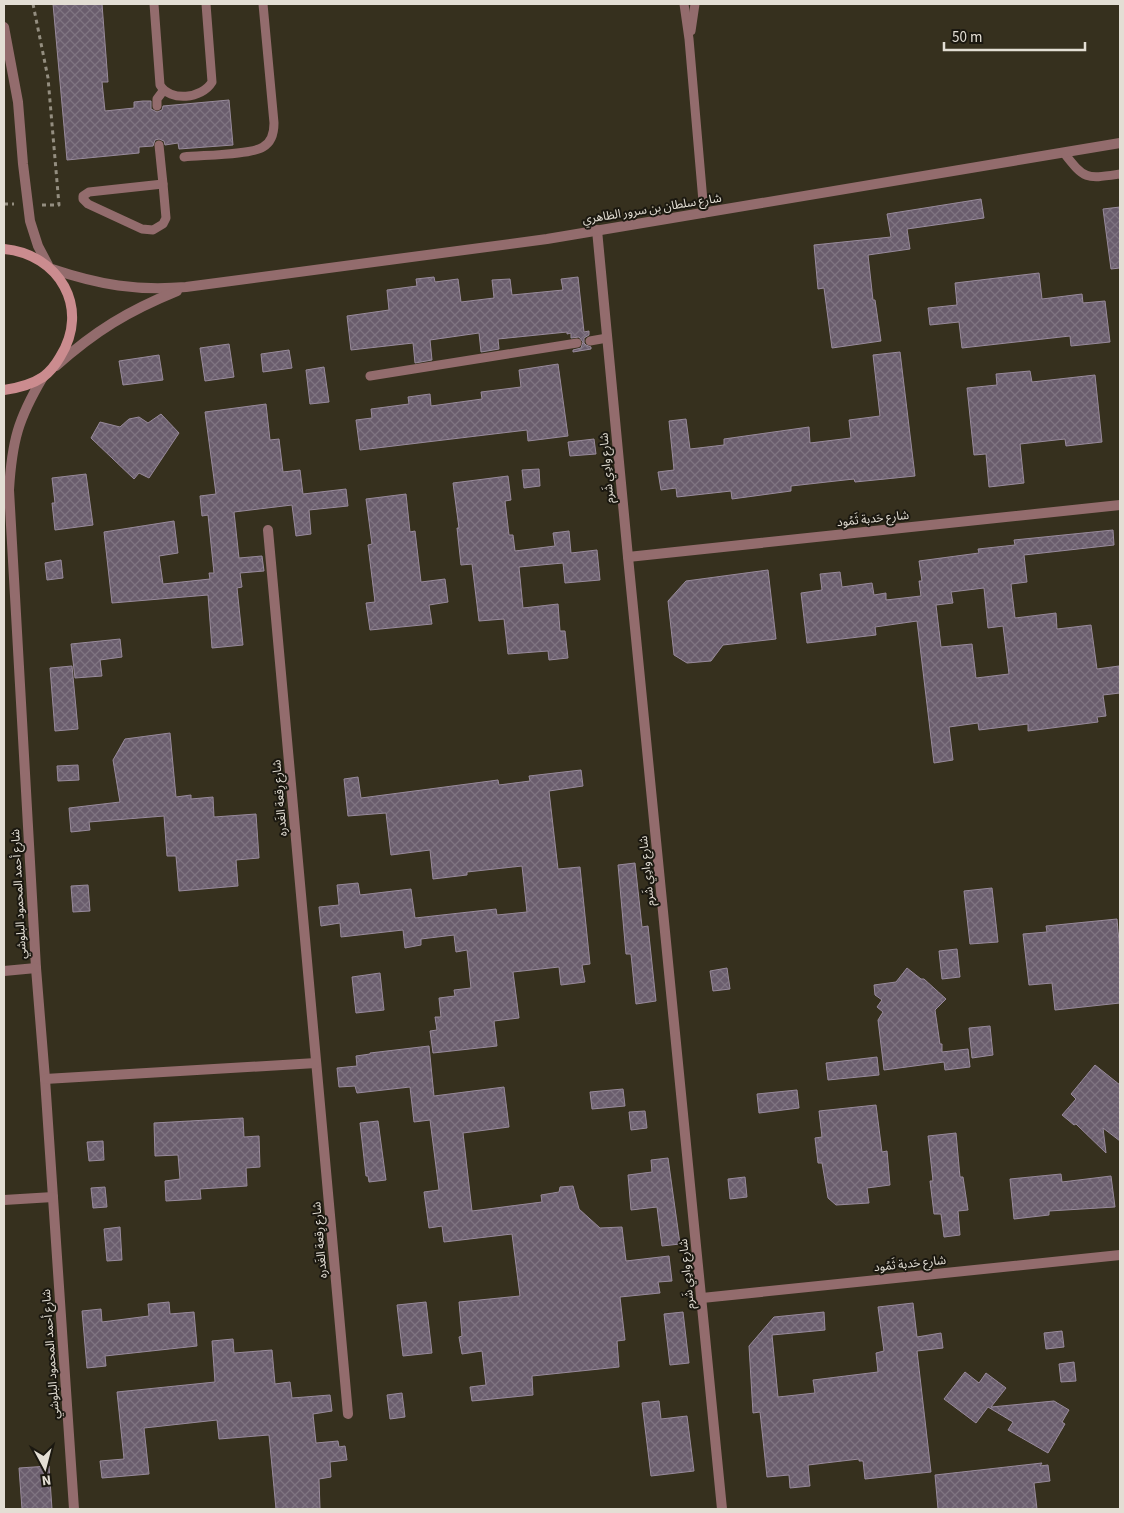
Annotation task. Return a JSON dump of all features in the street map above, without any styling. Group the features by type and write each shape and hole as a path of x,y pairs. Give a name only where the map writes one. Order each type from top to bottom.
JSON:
{"main road":[{"path":"4,249 16,250 33,256 50,267 67,291 73,318 68,345 53,368 43,377 24,386 4,390"}],"street":[{"path":"4,28 18,102 30,222 50,267"},
{"name":"شارع سلطان بن سرور الظاهري","path":"50,267 87,280 123,287 186,288 547,239 1120,143"},
{"name":"شارع وادِي شَرم","path":"597,230 722,1509"},
{"name":"شارع سلطان بن سرور الظاهري","path":"53,368 83,342 115,320 150,302 186,288"},
{"name":"شارع أحمد المحمود البلوشي","path":"43,377 31,397 13,442 8,490 8,565 74,1509"},
{"name":"شارع أحمد المحمود البلوشي","path":"4,472 8,490"},
{"name":"شارع حَدبة ثَمُود","path":"628,557 1120,505"},
{"name":"شارع رِقعة الغَدره","path":"268,530 348,1414"},
{"name":"شارع أحمد المحمود البلوشي","path":"4,971 36,968"},
{"path":"45,1079 316,1063"},
{"path":"4,1200 53,1197"},
{"name":"شارع حَدبة ثَمُود","path":"702,1298 1120,1255"}],"lane":[{"path":"154,4 160,85 163,91 169,95 194,95 202,93 208,89 212,82 206,4"},
{"path":"184,157 256,151 267,144 272,138 274,123 263,4"},
{"path":"684,4 690,39 704,214"},
{"path":"690,39 695,4"},
{"path":"157,106 157,99 163,91"},
{"path":"159,145 163,184 166,218 163,224 153,230 137,227 88,204 83,199 83,196 89,192 163,184"},
{"path":"1064,153 1076,169 1086,176 1098,177 1120,174"},
{"path":"590,341 607,338"},
{"path":"370,376 577,343"}],"path":[{"path":"4,204 59,205 49,86 43,44 33,4"}],"building":[{"path":"53,4 102,4 108,82 102,82 105,111 134,108 134,102 143,101 151,101 151,109 157,112 162,110 163,106 229,100 233,145 179,149 178,143 165,145 164,141 159,139 155,140 153,146 139,147 139,153 67,160"},
{"path":"981,199 984,218 907,229 910,249 868,255 873,300 875,300 881,341 832,348 824,288 818,289 814,245 891,237 887,214"},
{"path":"1120,207 1120,268 1111,269 1103,209"},
{"path":"1039,273 1042,299 1082,294 1083,303 1105,301 1110,342 1071,346 1070,336 962,348 959,322 930,325 928,308 957,305 955,283"},
{"path":"434,277 435,282 458,279 461,302 494,298 492,280 510,279 512,295 563,290 561,279 578,277 584,332 589,331 589,335 584,338 584,343 591,347 591,349 573,352 573,350 581,348 583,342 579,337 571,338 571,333 567,334 567,332 498,339 499,349 481,352 479,333 430,340 432,360 415,363 413,343 351,350 347,316 389,310 387,290 417,286 416,279"},
{"path":"229,344 234,377 205,381 200,348"},
{"path":"289,350 292,368 263,372 261,354"},
{"path":"900,352 915,476 855,482 854,479 791,486 791,491 732,499 731,491 677,497 676,488 661,490 658,472 674,470 669,421 686,419 690,449 724,445 724,439 809,427 810,443 851,438 849,420 880,416 873,355"},
{"path":"159,355 163,380 123,385 119,361"},
{"path":"558,364 568,436 528,441 527,430 360,450 356,420 372,418 371,409 409,404 408,397 430,394 431,406 482,399 481,392 521,387 519,370"},
{"path":"324,367 329,402 310,404 306,370"},
{"path":"1030,371 1032,382 1095,375 1102,442 1066,446 1065,439 1020,444 1024,483 989,487 986,454 974,455 967,388 997,385 996,374"},
{"path":"266,404 270,440 279,439 283,472 300,470 303,494 346,489 348,506 309,510 311,534 296,536 292,505 234,512 239,558 262,556 264,571 240,573 242,587 237,588 243,645 212,648 208,595 112,603 104,532 174,521 178,553 159,556 163,584 210,579 209,573 214,573 208,515 202,516 200,496 216,494 205,412"},
{"path":"161,414 179,433 149,478 139,473 134,479 91,438 100,422 120,427 129,419 139,417 148,423"},
{"path":"594,439 596,454 570,456 568,442"},
{"path":"539,469 540,486 524,488 522,470"},
{"path":"86,474 93,525 55,530 52,503 55,503 52,478"},
{"path":"508,476 511,500 505,501 509,535 513,535 515,551 555,546 553,533 569,531 571,553 597,550 600,580 565,583 563,563 519,567 523,608 558,604 560,631 565,631 568,658 549,660 548,651 508,654 504,619 479,621 472,564 461,565 457,528 459,528 453,483"},
{"path":"406,494 410,532 415,531 421,582 445,579 448,602 429,605 432,624 370,630 366,603 375,602 368,545 372,544 366,499"},
{"path":"1113,530 1114,545 1024,555 1027,582 1011,584 1015,618 1056,613 1057,629 1091,625 1097,669 1119,666 1120,693 1103,695 1106,716 1097,717 1098,722 1028,731 1028,724 979,730 978,723 949,727 953,760 934,763 917,621 875,627 876,635 807,643 801,593 822,590 820,574 840,572 842,587 872,583 874,595 886,593 886,600 921,596 919,581 922,581 919,561 979,553 978,549 1015,545 1014,540","holes":["984,588 988,628 1003,626 1009,674 976,678 972,644 941,647 936,605 953,603 951,592"]},
{"path":"61,560 63,578 47,580 45,563"},
{"path":"768,570 776,639 723,645 711,661 687,663 674,655 668,601 686,581"},
{"path":"120,639 122,657 100,660 102,676 75,678 71,644"},
{"path":"72,666 78,729 55,731 50,668"},
{"path":"170,733 176,797 191,795 191,799 213,797 214,817 256,814 259,858 236,860 238,886 179,891 176,856 167,856 164,816 89,822 90,830 71,832 69,808 120,802 113,760 125,739"},
{"path":"78,765 79,780 58,781 57,766"},
{"path":"581,770 583,786 549,791 558,869 580,867 590,964 582,965 585,982 561,985 559,967 513,972 519,1018 494,1021 497,1046 433,1053 430,1031 437,1030 435,1017 441,1017 439,998 455,996 454,990 471,988 467,950 456,952 454,935 421,939 421,945 405,948 403,930 341,937 340,923 321,926 319,907 339,905 337,885 358,883 360,895 411,889 415,918 496,909 497,915 527,912 522,866 467,872 467,875 433,879 430,850 391,855 386,813 348,816 344,779 358,777 361,798 498,780 499,785 530,781 529,776"},
{"path":"635,863 642,927 648,926 656,1001 636,1004 631,954 626,954 618,865"},
{"path":"88,885 90,911 73,912 71,886"},
{"path":"992,888 998,942 970,944 964,891"},
{"path":"1117,919 1120,953 1120,1003 1055,1010 1052,983 1029,985 1023,934 1047,932 1046,926"},
{"path":"957,949 960,977 942,979 939,951"},
{"path":"727,968 730,989 713,991 710,971"},
{"path":"907,968 921,979 924,979 946,999 935,1010 942,1052 968,1049 970,1067 945,1070 944,1062 884,1070 878,1020 883,1012 877,1007 882,1000 875,995 874,985 896,982"},
{"path":"380,973 384,1010 356,1013 352,977"},
{"path":"990,1026 993,1055 972,1058 969,1028"},
{"path":"429,1046 434,1096 504,1087 509,1127 463,1133 472,1211 542,1202 541,1195 559,1192 560,1187 573,1186 579,1209 600,1228 622,1227 626,1261 669,1256 672,1281 658,1282 660,1293 620,1297 625,1340 617,1341 619,1367 532,1376 533,1395 472,1401 470,1387 486,1385 482,1351 462,1354 459,1337 462,1336 459,1302 520,1296 512,1234 444,1242 442,1226 429,1228 424,1192 439,1190 430,1120 414,1122 410,1087 357,1093 355,1086 339,1087 337,1068 357,1066 356,1056"},
{"path":"877,1057 879,1075 828,1080 826,1063"},
{"path":"1095,1065 1120,1085 1120,1141 1103,1128 1106,1153 1076,1124 1074,1125 1062,1115 1076,1099 1071,1094"},
{"path":"623,1089 625,1106 592,1109 590,1092"},
{"path":"797,1090 799,1108 759,1113 757,1094"},
{"path":"876,1105 882,1152 887,1151 890,1185 867,1188 869,1203 836,1205 828,1198 822,1163 818,1163 815,1138 822,1137 819,1111"},
{"path":"645,1111 647,1128 631,1130 629,1112"},
{"path":"243,1118 244,1137 259,1136 260,1167 246,1168 247,1186 200,1189 201,1199 166,1201 165,1181 180,1179 178,1155 155,1156 154,1123"},
{"path":"378,1121 386,1180 369,1182 368,1176 366,1176 360,1123"},
{"path":"956,1133 960,1177 963,1177 968,1210 958,1211 960,1235 944,1237 941,1214 934,1214 930,1181 933,1181 928,1136"},
{"path":"103,1141 104,1160 89,1161 87,1142"},
{"path":"668,1158 680,1244 662,1246 657,1207 631,1210 628,1175 652,1172 651,1160"},
{"path":"1061,1174 1062,1182 1111,1176 1115,1207 1049,1211 1049,1215 1014,1219 1010,1179"},
{"path":"745,1177 747,1197 730,1199 728,1179"},
{"path":"105,1187 107,1207 93,1208 91,1188"},
{"path":"120,1227 122,1260 107,1261 104,1229"},
{"path":"169,1302 170,1314 194,1312 197,1346 105,1356 106,1366 87,1368 82,1311 101,1309 102,1322 149,1316 148,1304"},
{"path":"426,1302 432,1353 403,1356 397,1305"},
{"path":"913,1303 917,1337 941,1333 943,1348 917,1351 931,1472 865,1479 863,1461 859,1461 859,1459 808,1465 810,1486 790,1488 789,1475 767,1477 760,1412 753,1413 749,1346 774,1317 824,1312 825,1330 772,1335 778,1397 815,1393 813,1380 878,1372 876,1353 884,1351 878,1307"},
{"path":"683,1312 689,1363 670,1365 664,1314"},
{"path":"1062,1331 1064,1347 1046,1349 1044,1333"},
{"path":"233,1339 234,1353 272,1350 275,1384 290,1382 292,1398 330,1395 332,1411 313,1414 316,1443 338,1441 339,1447 345,1446 347,1460 330,1462 331,1477 319,1479 320,1509 276,1509 269,1435 219,1439 217,1420 144,1428 149,1474 102,1478 100,1461 124,1459 117,1392 215,1382 212,1341"},
{"path":"1074,1362 1076,1381 1061,1382 1059,1364"},
{"path":"965,1372 979,1383 986,1373 1006,1388 991,1407 1054,1401 1069,1410 1062,1422 1065,1424 1048,1453 1008,1430 1013,1422 988,1407 976,1423 944,1399"},
{"path":"402,1393 405,1417 390,1419 387,1395"},
{"path":"659,1401 661,1419 687,1416 694,1471 651,1476 642,1403"},
{"path":"1042,1463 1040,1466 1048,1465 1050,1481 1034,1483 1037,1509 938,1509 935,1475"},
{"path":"49,1466 52,1509 22,1509 19,1468"}]}
